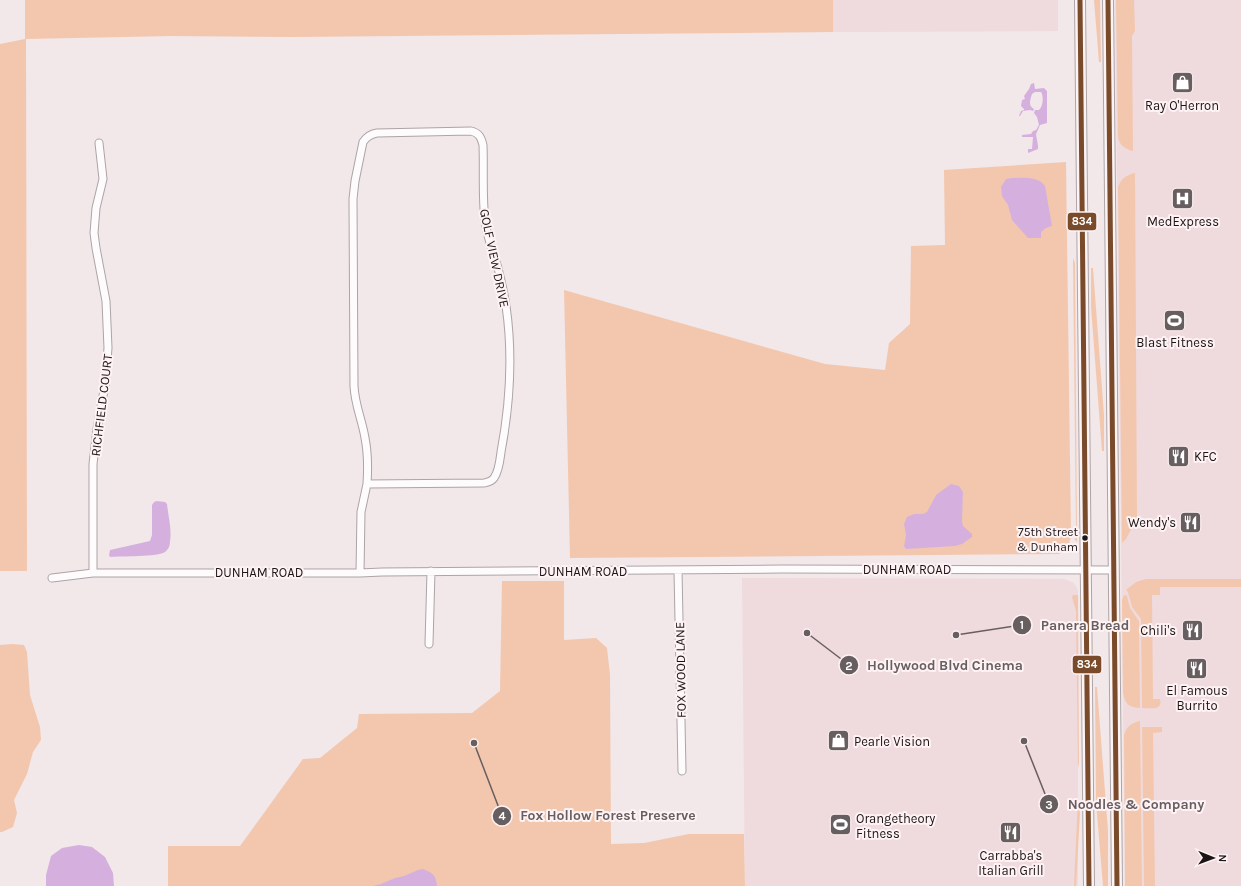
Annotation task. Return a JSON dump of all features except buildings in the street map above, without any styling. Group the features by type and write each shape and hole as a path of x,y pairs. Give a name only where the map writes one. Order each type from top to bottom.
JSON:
{"main road":[{"path":"1080,0 1089,886"},
{"path":"1108,0 1117,886"}],"street":[{"name":"GOLF VIEW DRIVE","path":"360,573 361,512 367,484 368,463 365,436 356,406 354,386 353,199 363,142 371,134 377,133 475,132 482,138 485,222 502,284 506,305 510,361 504,435 497,472 493,480 484,483 367,484"},
{"name":"RICHFIELD COURT","path":"94,573 93,464 97,428 105,385 108,348 106,301 94,233 96,208 103,179 99,143"},
{"name":"DUNHAM ROAD","path":"52,578 94,573 360,573 431,571 781,569 1114,570"},
{"name":"FOX WOOD LANE","path":"678,570 682,770"},
{"path":"429,644 431,571"}],"shaded area":[{"path":"25,0 833,0 833,32 293,37 172,36 26,39 27,571 0,571 0,44 25,39"},
{"path":"833,0 1058,0 1058,31 833,32"},
{"path":"1094,0 1100,0 1101,62 1099,62"},
{"path":"1115,0 1241,0 1241,886 1125,886"},
{"path":"1116,0 1134,0 1135,31 1132,36 1133,151 1123,146 1118,137"},
{"path":"1034,83 1035,89 1044,88 1047,91 1047,123 1040,125 1036,134 1038,149 1028,153 1028,149 1032,149 1033,137 1022,137 1022,135 1031,134 1039,125 1037,117 1034,113 1035,110 1039,110 1042,104 1043,99 1041,92 1035,92 1032,94 1030,103 1034,109 1033,111 1023,111 1019,116 1021,111 1024,110 1021,106 1022,100 1025,99 1024,96 1031,84"},
{"path":"1066,162 1071,536 1068,548 1059,554 570,558 564,290 825,364 885,370 889,343 910,324 911,246 945,245 944,170"},
{"path":"1135,173 1137,518 1126,539 1122,543 1118,187 1124,178"},
{"path":"1006,179 1034,179 1045,186 1052,226 1041,232 1041,238 1028,238 1012,220 1008,205 1002,196 1001,187"},
{"path":"1073,258 1075,263 1077,542 1075,540"},
{"path":"1091,268 1093,268 1104,415 1104,451 1102,451 1091,307"},
{"path":"951,484 959,486 963,492 963,526 972,534 972,537 962,544 955,546 906,549 904,546 906,535 904,524 907,517 914,514 923,514 927,512 936,495"},
{"path":"157,501 165,502 167,504 171,532 170,544 167,550 161,554 155,555 110,557 110,550 150,541 152,535 152,505"},
{"path":"742,578 1064,579 1074,583 1078,590 1078,886 745,886"},
{"path":"1146,579 1241,579 1241,587 1160,587 1160,595 1152,595 1153,699 1160,699 1160,705 1155,708 1142,708 1141,619 1132,607 1128,592 1126,590 1136,582"},
{"path":"502,581 564,581 564,640 596,638 607,648 610,675 611,844 644,843 689,834 744,834 745,886 168,886 168,846 240,846 303,759 320,758 357,728 359,714 472,713 500,691"},
{"path":"1073,595 1078,595 1078,768 1076,611 1072,597"},
{"path":"1124,595 1127,596 1130,608 1139,621 1140,708 1130,706 1126,702 1123,692 1122,600"},
{"path":"0,645 24,645 27,652 30,695 40,727 41,740 33,752 27,774 14,800 17,813 13,827 0,832"},
{"path":"1095,687 1097,687 1108,831 1108,886 1103,886 1096,802"},
{"path":"1140,721 1142,886 1125,886 1124,735 1126,729 1130,725"},
{"path":"1142,727 1162,727 1162,732 1153,733 1155,886 1144,886"},
{"path":"1078,798 1080,813 1076,886 1074,886"},
{"path":"79,845 92,847 105,857 113,873 114,886 46,886 46,875 51,856 62,848"},
{"path":"423,869 433,875 436,879 437,886 373,886 381,884"}],"transit line":[{"name":"834","path":"1080,0 1089,886"},
{"name":"834","path":"1108,0 1117,886"}],"place":[{"name":"Ray O'Herron","path":"1182,83"},
{"name":"MedExpress","path":"1183,199"},
{"name":"Blast Fitness","path":"1175,320"},
{"name":"KFC","path":"1178,456"},
{"name":"Wendy's","path":"1191,522"},
{"name":"75th Street & Dunham","path":"1085,538"},
{"name":"Chili's","path":"1192,630"},
{"name":"Hollywood Blvd Cinema","path":"807,633"},
{"name":"Panera Bread","path":"956,635"},
{"name":"El Famous Burrito","path":"1197,668"},
{"name":"Pearle Vision","path":"839,741"},
{"name":"Noodles & Company","path":"1024,741"},
{"name":"Fox Hollow Forest Preserve","path":"474,743"},
{"name":"Orangetheory Fitness","path":"841,825"},
{"name":"Carrabba's Italian Grill","path":"1011,833"}]}
